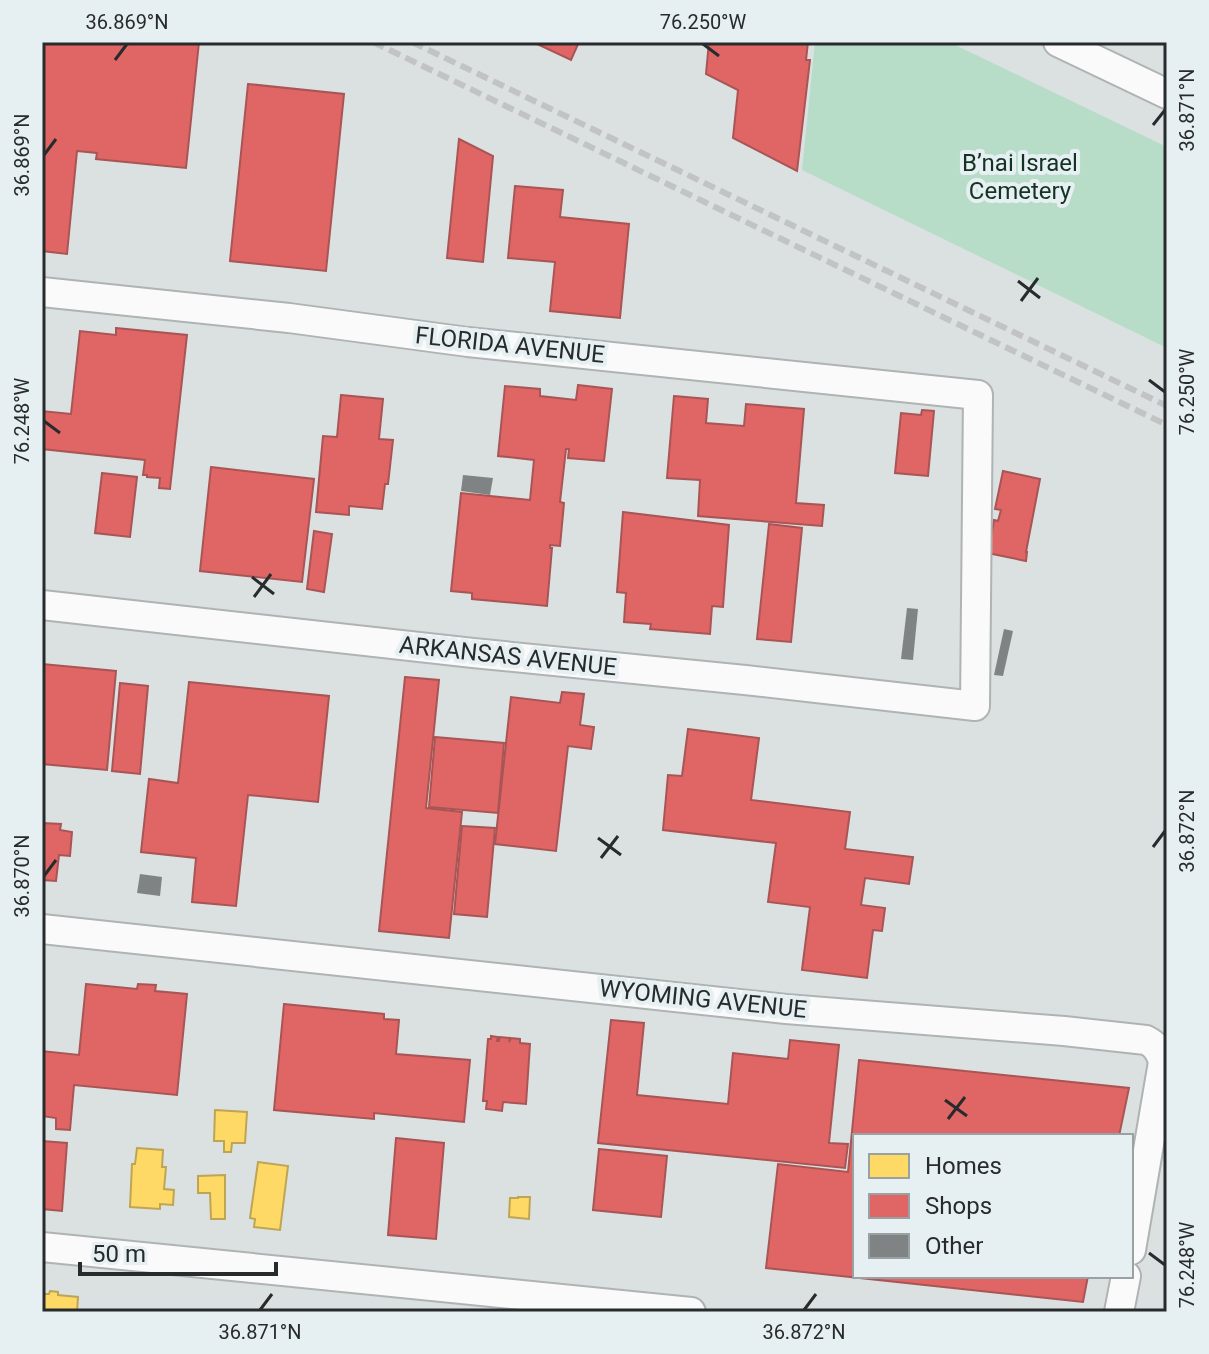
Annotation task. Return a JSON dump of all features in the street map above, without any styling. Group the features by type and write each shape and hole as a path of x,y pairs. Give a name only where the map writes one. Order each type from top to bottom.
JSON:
{"street":[{"path":"1058,42 1167,94"},
{"name":"FLORIDA AVENUE","path":"42,292 289,318 468,342 978,395 975,706"},
{"name":"ARKANSAS AVENUE","path":"42,605 975,706"},
{"name":"WYOMING AVENUE","path":"42,929 786,1009 1146,1040 1161,1052 1163,1062 1133,1238"},
{"path":"42,1247 460,1300 691,1312"},
{"path":"1119,1312 1126,1278"}],"green space":[{"name":"B’nai Israel Cemetery","path":"815,42 949,42 1167,147 1167,348 802,170"}],"building: Homes":[{"path":"215,1110 247,1112 245,1143 232,1143 231,1152 224,1152 224,1141 214,1141"},
{"path":"137,1148 163,1150 162,1167 166,1167 164,1189 174,1190 173,1205 160,1204 160,1209 130,1207 132,1164 135,1164"},
{"path":"258,1162 288,1166 280,1230 254,1227 255,1219 250,1218"},
{"path":"225,1175 225,1219 211,1219 210,1193 198,1193 198,1176"},
{"path":"530,1197 529,1219 509,1217 510,1198"},
{"path":"50,1291 78,1297 77,1312 42,1312 42,1294 49,1294"}],"building: Shops":[{"path":"42,42 199,42 186,168 96,159 97,153 77,151 67,254 42,251"},
{"path":"533,42 579,42 571,60"},
{"path":"709,42 808,42 806,60 810,60 797,171 733,138 738,90 706,74"},
{"path":"248,84 344,94 326,271 230,261"},
{"path":"459,139 493,156 483,262 447,258"},
{"path":"515,186 563,190 560,217 629,224 620,318 550,311 555,262 508,258"},
{"path":"116,328 187,335 170,489 159,488 160,478 143,475 145,460 42,449 42,411 71,414 80,331 116,335"},
{"path":"578,385 612,389 604,461 568,458 569,449 566,449 560,502 564,503 560,546 550,545 547,606 472,599 472,593 451,591 461,493 530,500 534,460 498,456 505,386 540,389 540,396 576,400"},
{"path":"341,395 383,399 379,439 393,440 382,509 349,506 349,515 316,512 323,436 337,437"},
{"path":"674,396 708,399 706,423 744,426 746,404 804,409 796,503 824,505 822,526 698,516 700,480 667,478"},
{"path":"922,410 934,411 928,476 895,473 901,413 921,415"},
{"path":"211,467 314,479 302,582 200,571"},
{"path":"1003,471 1040,479 1026,561 983,552 990,544 994,520 998,521 1001,510 995,509"},
{"path":"102,473 137,477 130,537 95,533"},
{"path":"623,512 729,525 723,607 712,606 710,634 650,629 651,624 624,622 626,593 617,592"},
{"path":"769,524 802,528 791,642 757,639"},
{"path":"314,531 332,534 324,592 307,589"},
{"path":"42,664 116,671 107,770 42,764"},
{"path":"405,677 439,680 426,808 462,812 449,938 379,931"},
{"path":"189,682 329,696 318,802 248,795 236,906 192,902 196,858 141,852 149,779 178,783"},
{"path":"120,683 148,686 140,774 112,771"},
{"path":"562,692 584,694 580,725 594,727 591,749 568,746 556,851 495,844 511,697 560,703"},
{"path":"688,729 759,738 751,800 850,812 845,849 913,857 909,884 865,878 861,905 885,908 882,931 873,930 867,978 802,970 810,907 768,902 776,843 663,830 668,775 682,776"},
{"path":"435,737 504,743 498,813 429,807"},
{"path":"42,823 61,824 60,830 72,832 70,856 59,855 56,881 42,880"},
{"path":"462,826 495,828 487,917 454,914"},
{"path":"86,984 137,989 138,984 156,985 155,991 187,994 177,1095 74,1085 70,1130 56,1129 56,1118 42,1116 42,1051 79,1055"},
{"path":"284,1004 384,1014 384,1019 399,1020 396,1054 470,1060 464,1122 374,1113 374,1119 274,1110"},
{"path":"611,1020 644,1023 637,1095 728,1104 733,1053 788,1059 790,1040 839,1045 829,1143 848,1144 845,1168 598,1143"},
{"path":"498,1037 497,1041 500,1037 510,1038 509,1042 511,1038 530,1044 526,1104 503,1102 502,1111 486,1109 487,1101 483,1101 488,1039"},
{"path":"859,1060 1129,1088 1119,1134 853,1134 853,1277 766,1268 778,1164 848,1172"},
{"path":"396,1138 444,1143 436,1239 388,1235"},
{"path":"42,1141 67,1143 62,1211 42,1209"},
{"path":"599,1149 667,1156 661,1217 593,1210"},
{"path":"859,1278 1088,1278 1083,1302"}],"building: Other":[{"path":"463,475 493,478 490,495 461,491"},
{"path":"907,608 918,609 913,660 901,659"},
{"path":"1004,629 1013,631 1003,676 994,675"},
{"path":"140,874 162,877 160,896 137,893"}],"railway":[{"path":"373,42 1167,425"},
{"path":"412,42 1167,406"}]}
